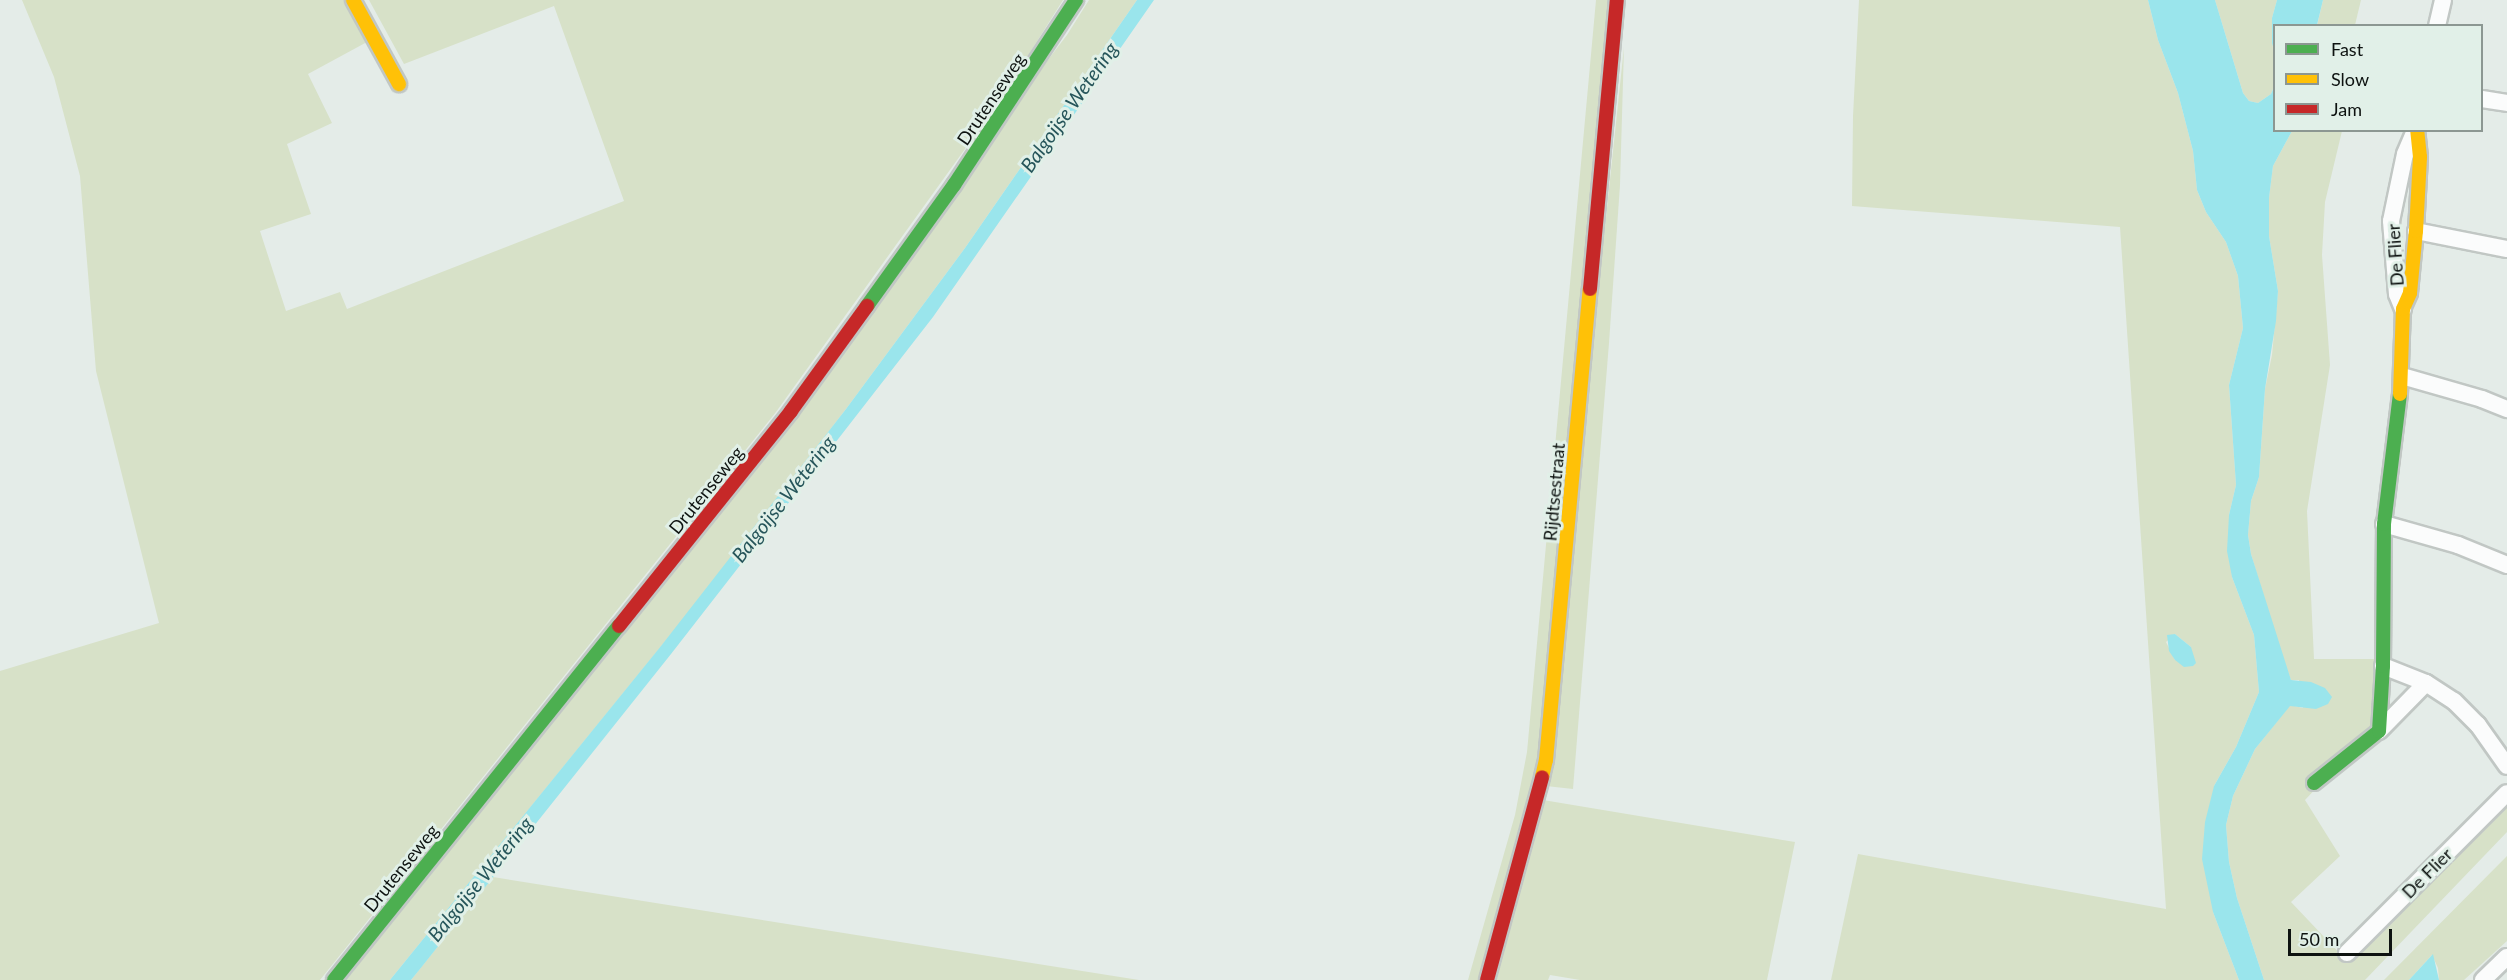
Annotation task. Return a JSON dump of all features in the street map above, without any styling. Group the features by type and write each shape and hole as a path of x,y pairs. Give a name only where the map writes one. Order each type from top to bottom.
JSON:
{"street":[{"path":"353,0 399,84"},
{"name":"Drutenseweg","path":"334,980 798,402 968,166 1076,0"},
{"name":"Rijdtsestraat","path":"1487,980 1533,817 1546,760 1617,0"},
{"path":"2437,24 2443,0"},
{"path":"2483,99 2507,103"},
{"name":"De Flier","path":"2379,731 2383,666 2384,524 2402,376 2403,309 2397,294 2391,221 2405,154 2415,132"},
{"name":"De Flier","path":"2403,309 2410,293 2416,231 2420,157 2416,132"},
{"name":"De Flier","path":"2416,231 2507,249"},
{"path":"2402,376 2482,399 2507,409"},
{"path":"2384,524 2458,545 2507,565"},
{"path":"2383,666 2426,683 2454,701 2478,725 2507,766"},
{"path":"2314,783 2379,731 2426,683"},
{"name":"De Flier","path":"2347,953 2507,793"},
{"path":"2483,980 2507,957"}],"green space":[{"path":"22,0 344,0 367,42 308,74 332,123 287,144 311,214 260,231 286,311 340,292 347,309 624,201 554,6 404,64 369,0 1063,0 998,103 776,412 320,980 0,980 0,671 159,623 96,371 80,176 54,77"},
{"path":"1089,0 1137,0 965,248 846,409 689,612 390,980 344,980 1067,35"},
{"path":"1596,0 1609,0 1538,757 1483,980 1468,980 1515,815 1527,752"},
{"path":"1859,0 2148,0 2158,40 2178,93 2193,151 2197,190 2206,212 2226,242 2238,276 2243,328 2229,385 2236,485 2229,515 2232,577 2254,635 2259,692 2236,747 2214,786 2213,912 2239,980 1831,980 1858,854 2166,909 2120,227 1852,206 1853,116","holes":["2175,634 2191,647 2175,660 2166,642"]},
{"path":"2215,0 2277,0 2272,18 2273,89 2271,94 2258,103 2249,101 2243,93"},
{"path":"2323,0 2361,0 2355,24 2317,24"},
{"path":"1624,47 1620,185 1573,789 1546,786"},
{"path":"2291,132 2342,132 2325,202 2322,255 2330,365 2307,511 2314,659 2377,659 2371,730 2305,800 2340,856 2291,902 2346,960 2444,869 2507,803 2507,832 2365,980 2264,980 2237,898 2229,862 2226,825 2233,796 2255,749 2290,705 2303,708 2299,680 2291,680 2281,654 2251,554 2248,535 2251,501 2259,477 2265,389 2272,355 2278,291 2269,236 2269,198 2273,166"},
{"path":"1543,800 1795,842 1767,980 1580,980 1550,975 1548,980 1495,980"},
{"path":"2507,856 2507,941 2464,980 2439,980 2438,968 2432,955 2409,980 2384,980"},
{"path":"493,877 1139,980 411,980"}],"water":[{"name":"Balgoijse Wetering","path":"1137,0 1154,0 933,317 671,654 411,980 390,980 661,646 846,409 965,248"},
{"path":"2148,0 2215,0 2243,93 2249,101 2258,103 2271,94 2273,89 2273,132 2291,132 2273,166 2269,198 2269,236 2278,291 2276,321 2265,389 2259,477 2251,501 2248,535 2251,554 2291,680 2311,682 2325,688 2332,697 2328,704 2316,709 2290,706 2255,749 2233,796 2226,825 2229,862 2237,898 2264,980 2239,980 2213,912 2202,859 2205,822 2214,786 2236,747 2259,692 2254,635 2232,577 2227,551 2229,515 2236,485 2229,385 2243,328 2238,276 2226,242 2206,212 2197,190 2193,151 2178,93 2158,40"},
{"path":"2277,0 2323,0 2317,24 2273,24 2273,46 2272,18"},
{"path":"2175,634 2191,647 2196,663 2193,666 2184,667 2169,651 2167,635"},
{"path":"2433,954 2439,980 2409,980"}],"traffic: fast":[{"path":"867,306 954,185 1076,0"},
{"path":"2314,783 2379,731 2383,666 2384,524 2400,394"},
{"path":"334,980 619,626"}],"traffic: slow":[{"path":"353,0 399,84"},
{"path":"2400,394 2403,309 2410,293 2416,231 2420,157 2417,132"},
{"path":"1542,777 1546,760 1590,289"}],"traffic: jam":[{"path":"1590,289 1617,0"},
{"path":"619,626 791,411 867,306"},
{"path":"1487,980 1542,777"}]}
